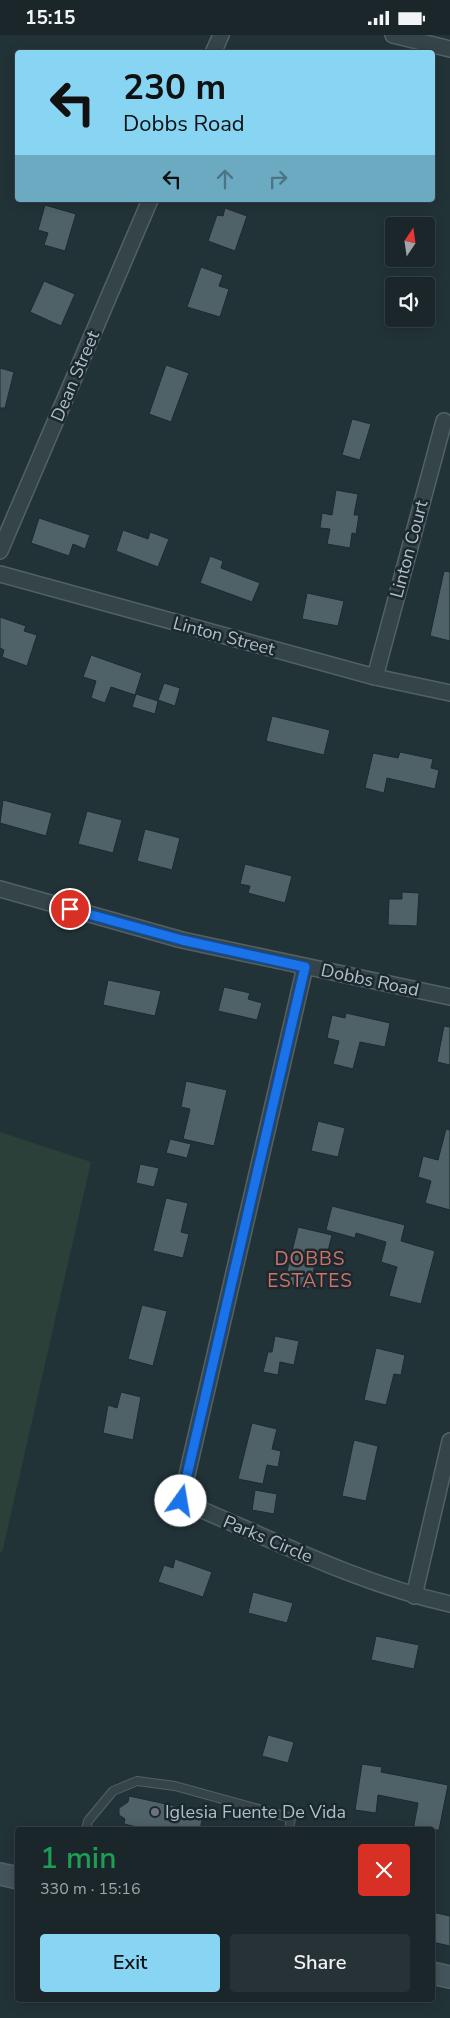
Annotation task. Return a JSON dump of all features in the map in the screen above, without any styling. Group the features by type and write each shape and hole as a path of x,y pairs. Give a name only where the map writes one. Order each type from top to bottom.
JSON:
{"main road":[{"path":"0,1874 15,1877"},
{"path":"435,1974 450,1977"}],"street":[{"path":"214,50 221,35"},
{"path":"394,35 450,49"},
{"name":"Dean Street","path":"0,551 149,202"},
{"name":"Linton Court","path":"375,677 444,421"},
{"name":"Linton Street","path":"0,574 375,677 450,693"},
{"name":"Dobbs Road","path":"0,889 182,940 450,997"},
{"name":"Parks Circle","path":"305,967 181,1501 351,1575 414,1596 450,1604"},
{"path":"414,1596 450,1441"}],"lane":[{"path":"87,1827 88,1821 113,1791 138,1781 175,1786 291,1818 290,1827"}],"green space":[{"path":"0,1132 91,1162 2,1553 0,1552"}],"building":[{"path":"45,205 76,214 65,251 44,245 48,233 38,230"},
{"path":"225,208 247,216 235,251 208,241 217,215 223,216"},
{"path":"201,267 223,275 219,286 229,289 220,317 187,307"},
{"path":"44,281 75,294 61,326 30,312"},
{"path":"166,365 189,373 171,422 149,414"},
{"path":"0,368 14,372 5,408 0,408"},
{"path":"352,419 371,424 360,460 342,455"},
{"path":"336,490 358,494 354,515 359,515 356,534 352,533 350,548 327,544 330,529 320,528 322,513 332,515"},
{"path":"39,518 90,535 85,549 73,544 69,556 31,543"},
{"path":"123,530 148,539 150,532 169,539 158,567 116,551"},
{"path":"210,556 223,561 221,568 260,583 252,602 200,583"},
{"path":"444,571 450,572 450,641 430,636"},
{"path":"307,593 344,601 338,626 302,619"},
{"path":"0,617 26,626 24,631 37,635 27,666 2,657 4,650 0,648"},
{"path":"91,655 142,673 135,695 111,687 105,703 91,698 96,681 83,677"},
{"path":"164,683 180,688 175,706 158,700"},
{"path":"136,694 158,701 155,714 132,707"},
{"path":"272,716 330,730 324,755 266,741"},
{"path":"400,752 433,759 431,768 439,770 435,789 387,778 384,793 365,788 373,753 398,758"},
{"path":"3,800 52,813 46,836 0,823"},
{"path":"87,811 122,820 113,853 78,844"},
{"path":"145,829 180,838 172,870 137,861"},
{"path":"245,864 292,876 285,903 248,893 250,886 240,884"},
{"path":"402,892 419,893 417,926 388,925 389,899 402,899"},
{"path":"108,980 161,991 155,1016 103,1005"},
{"path":"224,987 250,993 248,999 262,1003 257,1020 218,1011"},
{"path":"346,1013 390,1023 385,1047 360,1042 353,1069 333,1064 339,1041 327,1038 332,1015 345,1018"},
{"path":"444,1026 450,1027 450,1065 437,1062"},
{"path":"186,1081 227,1090 214,1146 183,1139 190,1109 181,1107"},
{"path":"318,1121 345,1128 338,1157 311,1151"},
{"path":"446,1129 450,1130 450,1210 425,1203 431,1181 418,1177 423,1156 438,1160"},
{"path":"170,1139 191,1144 187,1158 166,1153"},
{"path":"140,1164 159,1168 154,1187 136,1183"},
{"path":"166,1198 188,1203 181,1232 189,1234 183,1258 153,1251"},
{"path":"332,1206 405,1225 401,1241 435,1251 421,1304 389,1296 397,1267 381,1262 386,1242 356,1233 355,1238 326,1230"},
{"path":"298,1227 332,1235 324,1267 315,1265 309,1289 284,1283"},
{"path":"142,1305 167,1311 153,1366 128,1359"},
{"path":"275,1336 299,1341 294,1365 280,1362 278,1375 263,1372 268,1352 272,1352"},
{"path":"376,1348 405,1355 401,1375 394,1374 386,1405 364,1400"},
{"path":"121,1392 141,1397 133,1440 103,1433 108,1405 117,1408"},
{"path":"252,1423 277,1429 272,1449 281,1451 278,1467 267,1465 263,1484 238,1479"},
{"path":"354,1440 378,1446 366,1501 342,1496"},
{"path":"255,1490 277,1494 274,1514 252,1510"},
{"path":"175,1559 212,1572 203,1597 158,1582 164,1565 173,1568"},
{"path":"253,1592 293,1603 287,1623 248,1613"},
{"path":"376,1636 419,1645 414,1669 371,1660"},
{"path":"268,1735 294,1742 288,1763 262,1756"},
{"path":"362,1764 382,1767 381,1772 448,1785 439,1830 435,1830 435,1827 414,1827 418,1803 378,1795 376,1813 355,1810"},
{"name":"Iglesia Fuente De Vida","path":"129,1796 203,1814 201,1827 136,1827 124,1824 125,1819 119,1815 119,1808 128,1802"},
{"path":"435,1913 450,1916 450,1946 435,1943"}],"place":[{"name":"Iglesia Fuente De Vida","path":"155,1812"}],"district":[{"name":"DOBBS ESTATES","path":"310,1270"}],"route":[{"path":"70,909 122,925 182,940 305,967 181,1501"}]}
